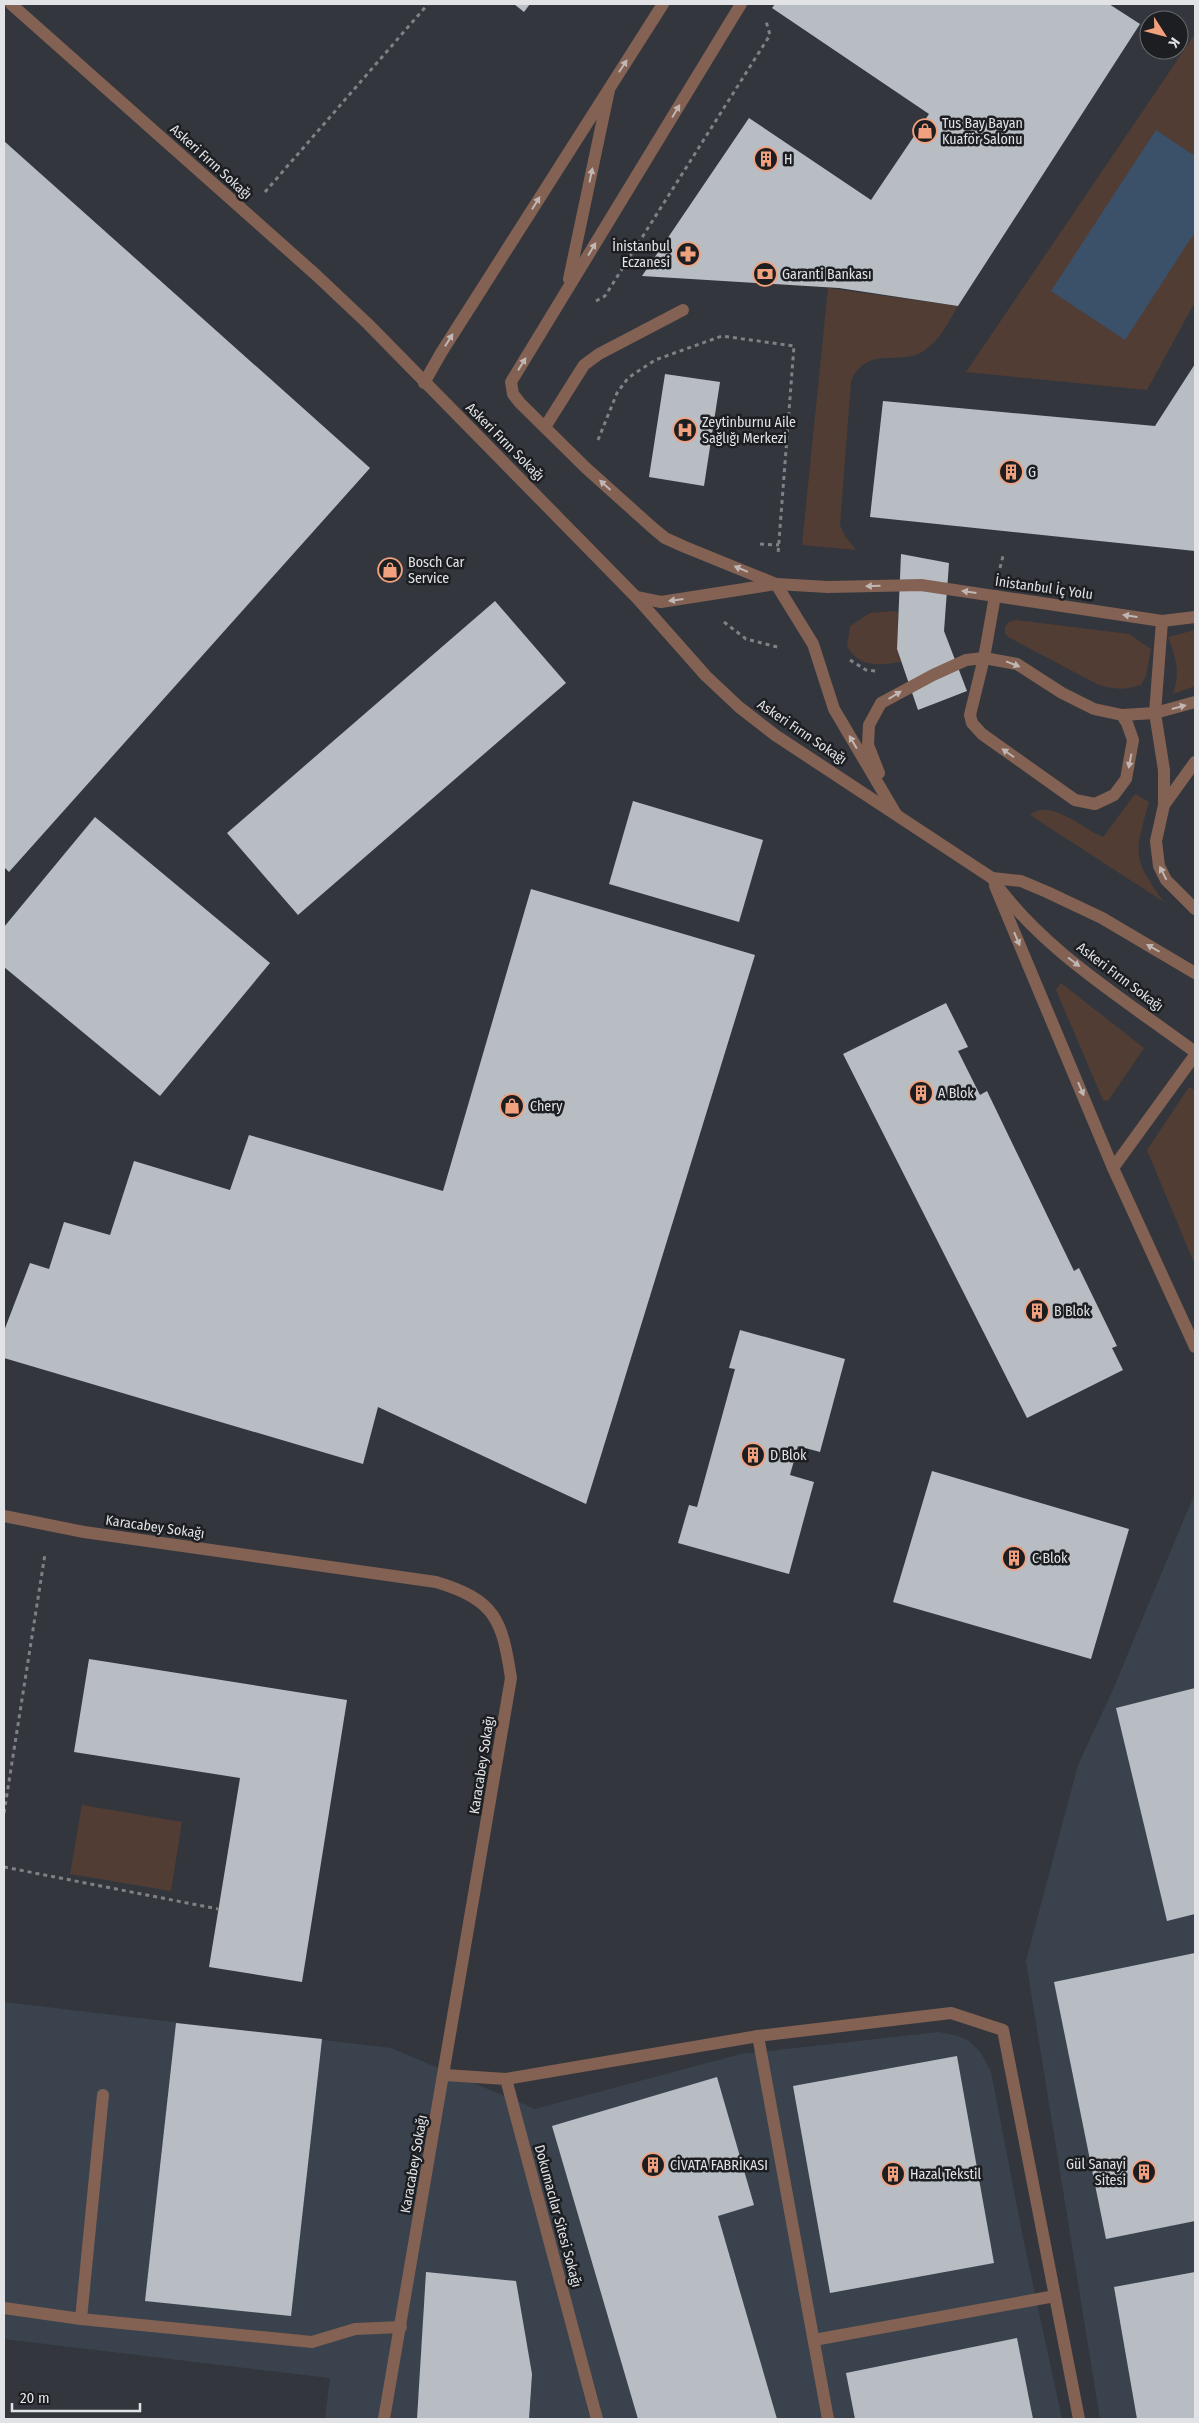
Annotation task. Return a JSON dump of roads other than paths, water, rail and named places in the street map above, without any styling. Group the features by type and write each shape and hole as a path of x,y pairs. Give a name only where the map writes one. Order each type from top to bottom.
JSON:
{"street":[{"name":"Askeri Fırın Sokağı","path":"11,4 315,274 384,340 424,383 636,597 706,676 739,707 775,736 992,878 1007,900 1027,923 1069,958 1195,1054"},
{"path":"424,383 441,353 664,4"},
{"path":"741,4 511,382 513,394 586,468 665,538 776,584 813,644 834,709 896,814"},
{"path":"566,291 609,89"},
{"path":"545,427 579,373 591,359 683,310"},
{"path":"636,597 662,602 776,584"},
{"name":"İnistanbul İç Yolu","path":"776,584 828,587 921,585 1162,620 1195,617"},
{"path":"995,596 984,658 970,715 972,723 982,734 1075,800 1090,804 1101,802 1122,787 1131,761 1133,740 1127,722 1122,715"},
{"path":"1162,620 1155,713 1164,770 1164,805 1156,841 1159,866 1166,880 1195,909"},
{"path":"896,814 868,745 869,725 881,704 933,675 966,660 984,658 1016,664 1062,693 1094,709 1122,715 1155,713 1195,702"},
{"path":"1164,805 1195,762"},
{"name":"Askeri Fırın Sokağı","path":"992,878 1021,881 1054,895 1102,918 1195,973"},
{"path":"992,878 1113,1168 1195,1347"},
{"path":"1113,1168 1195,1054"},
{"name":"Karacabey Sokağı","path":"4,1516 84,1532 436,1582 473,1596 488,1609 501,1627 511,1678 445,2075 384,2419"},
{"path":"445,2075 506,2080 758,2036 951,2013 1003,2030 1079,2419"},
{"path":"758,2036 828,2419"},
{"name":"Dokumacılar Sitesi Sokağı","path":"506,2080 597,2419"},
{"path":"81,2320 103,2095"},
{"path":"814,2340 1055,2296"},
{"path":"4,2308 81,2320 312,2342 355,2328 401,2327"}],"water":[{"path":"1156,130 1195,156 1195,232 1125,340 1051,291"}],"place":[{"name":"Tus Bay Bayan Kuaför Salonu","path":"925,131"},
{"name":"H","path":"766,159"},
{"name":"İnistanbul Eczanesi","path":"688,254"},
{"name":"Garanti Bankası","path":"765,274"},
{"name":"Zeytinburnu Aile Sağlığı Merkezi","path":"685,430"},
{"name":"G","path":"1011,472"},
{"name":"Bosch Car Service","path":"390,570"},
{"name":"A Blok","path":"921,1093"},
{"name":"Chery","path":"512,1106"},
{"name":"B Blok","path":"1037,1311"},
{"name":"D Blok","path":"753,1455"},
{"name":"C Blok","path":"1014,1558"},
{"name":"CİVATA FABRİKASI","path":"653,2165"},
{"name":"Gül Sanayi Sitesi","path":"1144,2172"},
{"name":"Hazal Tekstil","path":"893,2174"}]}
